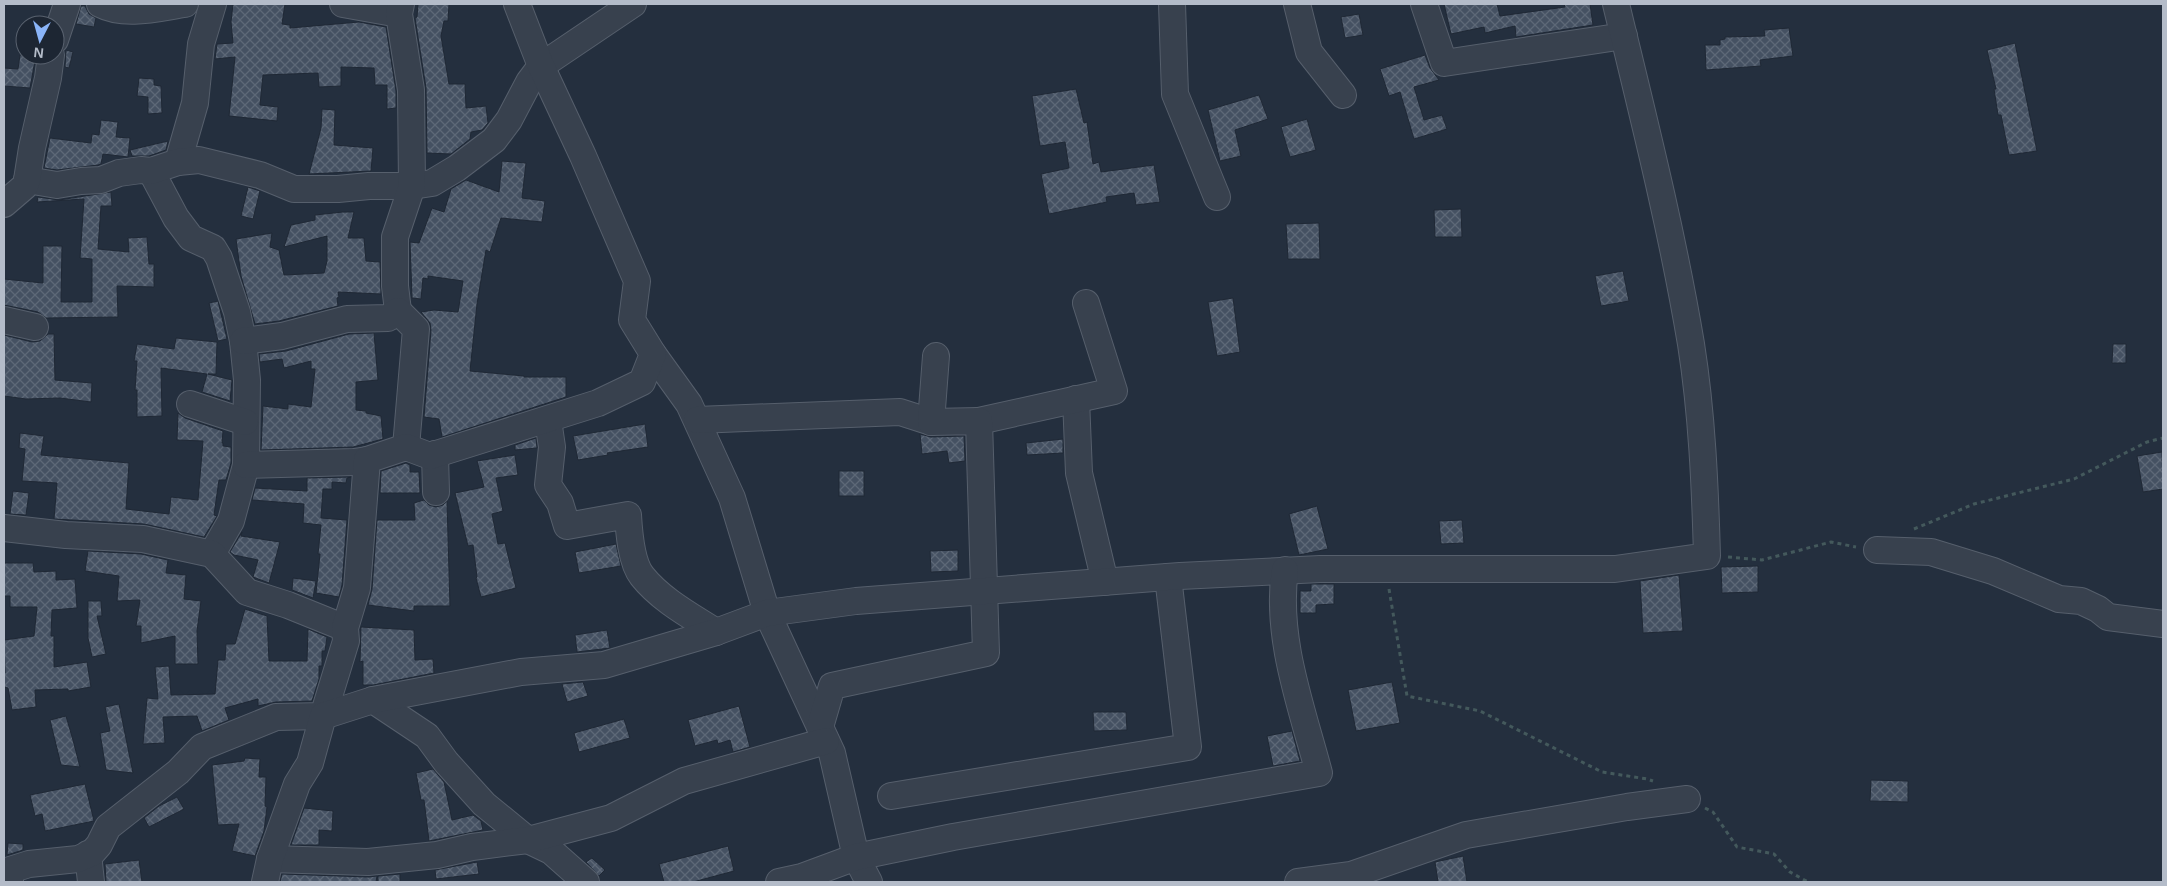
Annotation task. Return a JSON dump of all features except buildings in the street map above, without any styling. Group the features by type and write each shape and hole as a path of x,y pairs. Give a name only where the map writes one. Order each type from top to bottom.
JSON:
{"street":[{"path":"100,4 110,9 128,11 185,4"},
{"path":"178,162 195,103 201,44 214,4"},
{"path":"343,4 400,9 411,90 412,186 395,237 395,286 398,311 416,329 406,447"},
{"path":"517,4 541,66 583,156 636,282 632,320 653,354 689,404 732,498 767,613 832,753 856,857 870,882"},
{"path":"27,180 57,185 81,180 101,180 119,173 141,170 151,171 178,162 199,160 260,175 294,189 412,186 432,183 458,168 494,140 509,120 528,82 541,66 633,4"},
{"path":"1172,4 1175,94 1218,197"},
{"path":"1297,4 1309,52 1343,95"},
{"path":"1424,4 1444,63 1624,36"},
{"path":"8,872 29,864 78,859 88,854 99,845 108,827 178,772 202,747 276,717 323,716 373,700 521,672 604,664 716,632 767,613 856,601 1168,577 1285,570 1615,569 1706,556 1704,471 1691,345 1652,153 1616,4"},
{"path":"4,204 25,186 27,180 50,65"},
{"path":"151,171 176,218 191,238 213,248 220,258 237,312 243,341 247,380 245,422 246,465 231,521 212,554"},
{"path":"697,420 900,412 932,422 979,421 1114,391 1086,303"},
{"path":"243,341 282,336 347,319 388,318 398,311"},
{"path":"4,320 35,327"},
{"path":"246,465 354,462 367,460 406,447 430,456 598,403 642,382 653,354"},
{"path":"932,422 936,356"},
{"path":"1076,399 1080,473 1105,582"},
{"path":"190,404 245,422"},
{"path":"548,420 552,447 548,485 560,503 567,526 628,515 630,543 641,575 673,605 716,632"},
{"path":"823,734 832,686 986,653 979,421"},
{"path":"435,454 436,492"},
{"path":"367,460 357,588 345,628 346,641 310,762 297,784 267,871 437,855 472,847 528,840 611,818 684,781 823,734"},
{"path":"4,528 66,535 143,539 212,554 247,592 288,605 345,628"},
{"path":"1877,550 1931,552 1993,571 2060,599 2081,601 2098,609 2108,617 2163,624"},
{"path":"779,882 802,877 856,857 953,837 1319,773 1286,647 1282,592 1285,570"},
{"path":"891,796 1188,747 1168,577"},
{"path":"373,700 427,736 446,762 484,804 528,840 551,851 586,882"},
{"path":"1298,882 1351,875 1466,835 1627,807 1687,799"},
{"path":"88,854 91,882"}],"path":[{"path":"1909,531 1974,504 2074,479 2148,442 2163,438"},
{"path":"1706,556 1762,560 1832,542 1877,550"},
{"path":"1386,569 1407,696 1480,711 1602,772 1647,778 1655,782"},
{"path":"1687,799 1713,812 1737,848 1774,854 1790,872 1808,882"}]}
